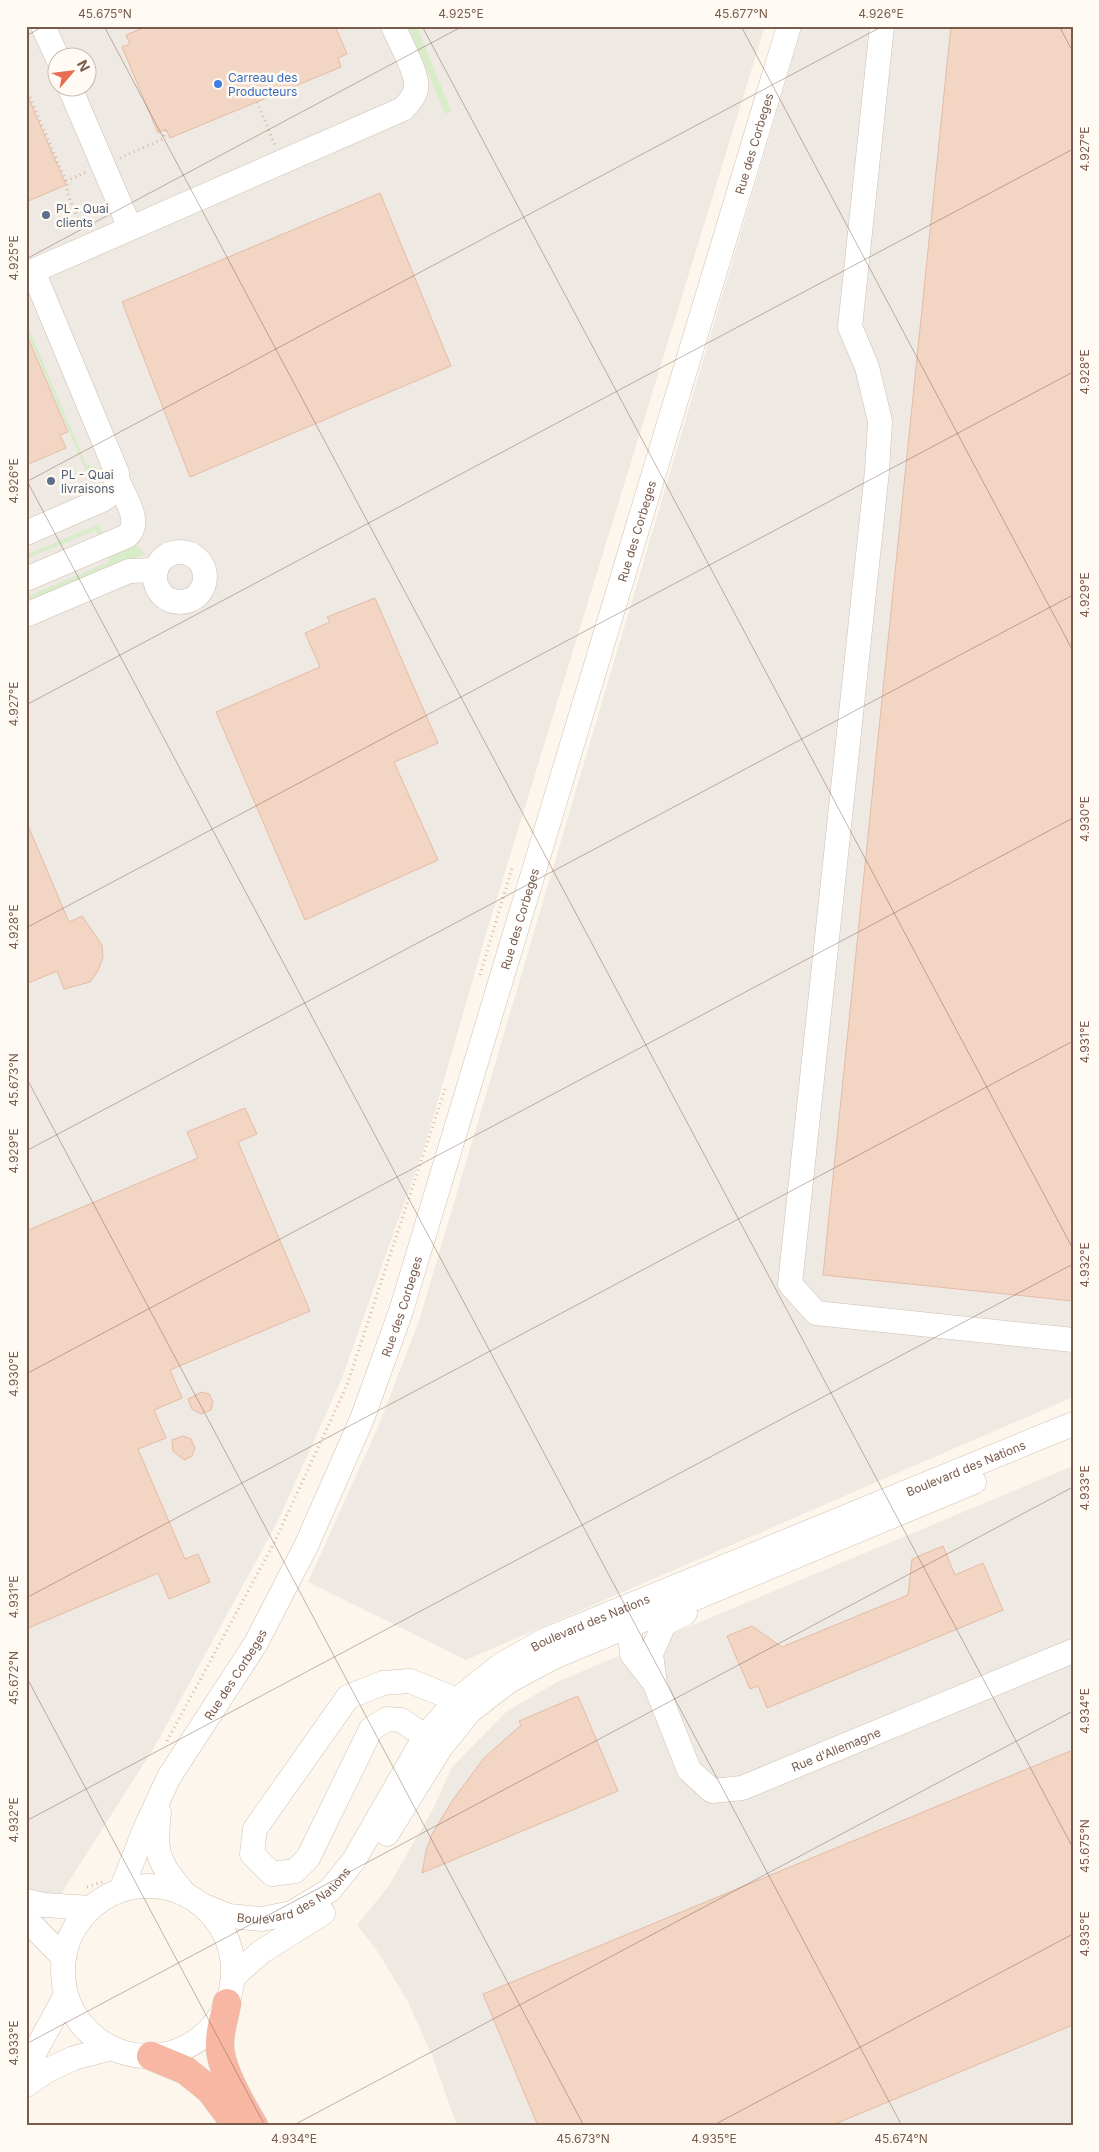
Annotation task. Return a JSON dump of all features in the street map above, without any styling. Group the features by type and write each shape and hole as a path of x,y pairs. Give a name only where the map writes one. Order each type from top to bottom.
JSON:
{"highway":[{"path":"227,2003 219,2044 224,2067 254,2126"},
{"path":"151,2056 185,2070 204,2085 210,2090 237,2126"}],"street":[{"path":"43,26 53,48"},
{"path":"26,579 127,536 132,532 134,521 118,481 117,473 30,272 403,109 410,102 416,91 416,81 394,26"},
{"name":"Rue des Corbeges","path":"113,1886 145,1829 169,1777 256,1643 307,1544 366,1410 400,1311 789,26"},
{"path":"882,26 850,327 867,367 880,421 877,471 790,1284 816,1313 1073,1340"},
{"path":"74,98 130,228"},
{"path":"26,532 102,500 111,495 118,481"},
{"path":"26,615 129,571 156,570"},
{"name":"Boulevard des Nations","path":"233,1977 261,1952 338,1903 367,1870 397,1817 434,1741 457,1700 501,1665 546,1640 1073,1424"},
{"name":"Boulevard des Nations","path":"193,1899 229,1916 262,1918 292,1913 330,1890 354,1860 434,1741 509,1681 554,1657 1073,1441"},
{"path":"628,1626 628,1614 721,1576 764,1550"},
{"name":"Rue d'Allemagne","path":"803,1553 664,1624 651,1654 656,1684 689,1770 712,1791 742,1788 1073,1651"},
{"name":"Rue d'Allemagne","path":"628,1626 632,1654 656,1684"},
{"path":"434,1741 401,1720 387,1719 371,1729 308,1858 295,1871 272,1874 252,1854 255,1829 348,1696 383,1683 410,1681 457,1700"},
{"name":"Rue des Corbeges","path":"169,1777 159,1810 156,1841 161,1862 193,1899"},
{"path":"26,1901 44,1905 88,1898 105,1897 113,1886 163,1887 193,1899 216,1920 226,1937 232,1957 233,1977 227,2003 211,2028 189,2046 171,2053 151,2056 131,2055 112,2048 92,2035 76,2017 66,1995 63,1977 64,1958 68,1941 88,1898"},
{"path":"26,1925 34,1927 64,1958"},
{"path":"26,2068 66,1995"},
{"path":"26,2085 48,2070 74,2058 112,2048"}],"path":[{"path":"26,88 68,186 67,192 89,247"},
{"path":"257,102 282,162"},
{"path":"478,980 515,859"},
{"path":"165,1747 196,1685 274,1543 347,1385 447,1082"},
{"path":"88,1898 113,1886"}],"shaded area":[{"path":"26,26 765,26 486,934 426,1142 342,1378 277,1523 155,1746 26,1949"},
{"path":"802,26 1073,26 1073,1397 466,1660 308,1582 378,1427 419,1321"},
{"path":"1073,1466 1073,2126 457,2126 431,2053 408,2002 378,1952 357,1925 388,1887 433,1809 452,1767 507,1711 559,1681"}],"green space":[{"path":"408,26 417,26 451,111 445,114"},
{"path":"26,322 86,464 102,469 101,477 91,483 26,330"},
{"path":"99,524 105,538 100,540 96,530 26,559 26,555"},
{"path":"133,541 145,554 26,604 26,597 109,562 106,553"}],"building":[{"name":"Carreau des Producteurs","path":"148,26 335,26 347,54 338,58 341,67 170,138 166,129 158,133 122,47 130,44 126,35"},
{"path":"951,26 1073,26 1073,1301 823,1275"},
{"path":"26,92 66,185 26,202"},
{"path":"380,193 451,366 190,477 122,302"},
{"path":"26,333 68,432 60,435 66,448 26,465"},
{"path":"375,598 438,743 394,762 438,860 305,920 216,712 320,667 305,633 330,622 327,617"},
{"path":"26,821 69,922 82,916 102,945 103,957 98,971 90,982 64,989 57,971 26,984"},
{"path":"245,1108 257,1134 238,1142 310,1311 170,1370 182,1398 154,1410 166,1438 138,1449 185,1559 198,1554 210,1582 169,1599 158,1573 26,1629 26,1231 198,1158 187,1132"},
{"path":"202,1392 209,1394 213,1402 211,1410 201,1414 192,1409 188,1399"},
{"path":"183,1436 191,1439 195,1448 192,1456 184,1460 173,1451 172,1440"},
{"path":"943,1546 955,1575 983,1563 1003,1610 767,1708 758,1686 750,1689 727,1636 752,1626 782,1647 908,1595 912,1559"},
{"path":"578,1696 618,1791 422,1873 426,1851 432,1834 452,1801 484,1758 521,1725 519,1721"},
{"path":"1073,1750 1073,2025 830,2126 538,2126 483,1994"}],"place":[{"name":"Carreau des Producteurs","path":"218,84"},
{"name":"PL - Quai clients","path":"46,215"},
{"name":"PL - Quai livraisons","path":"51,481"}]}
